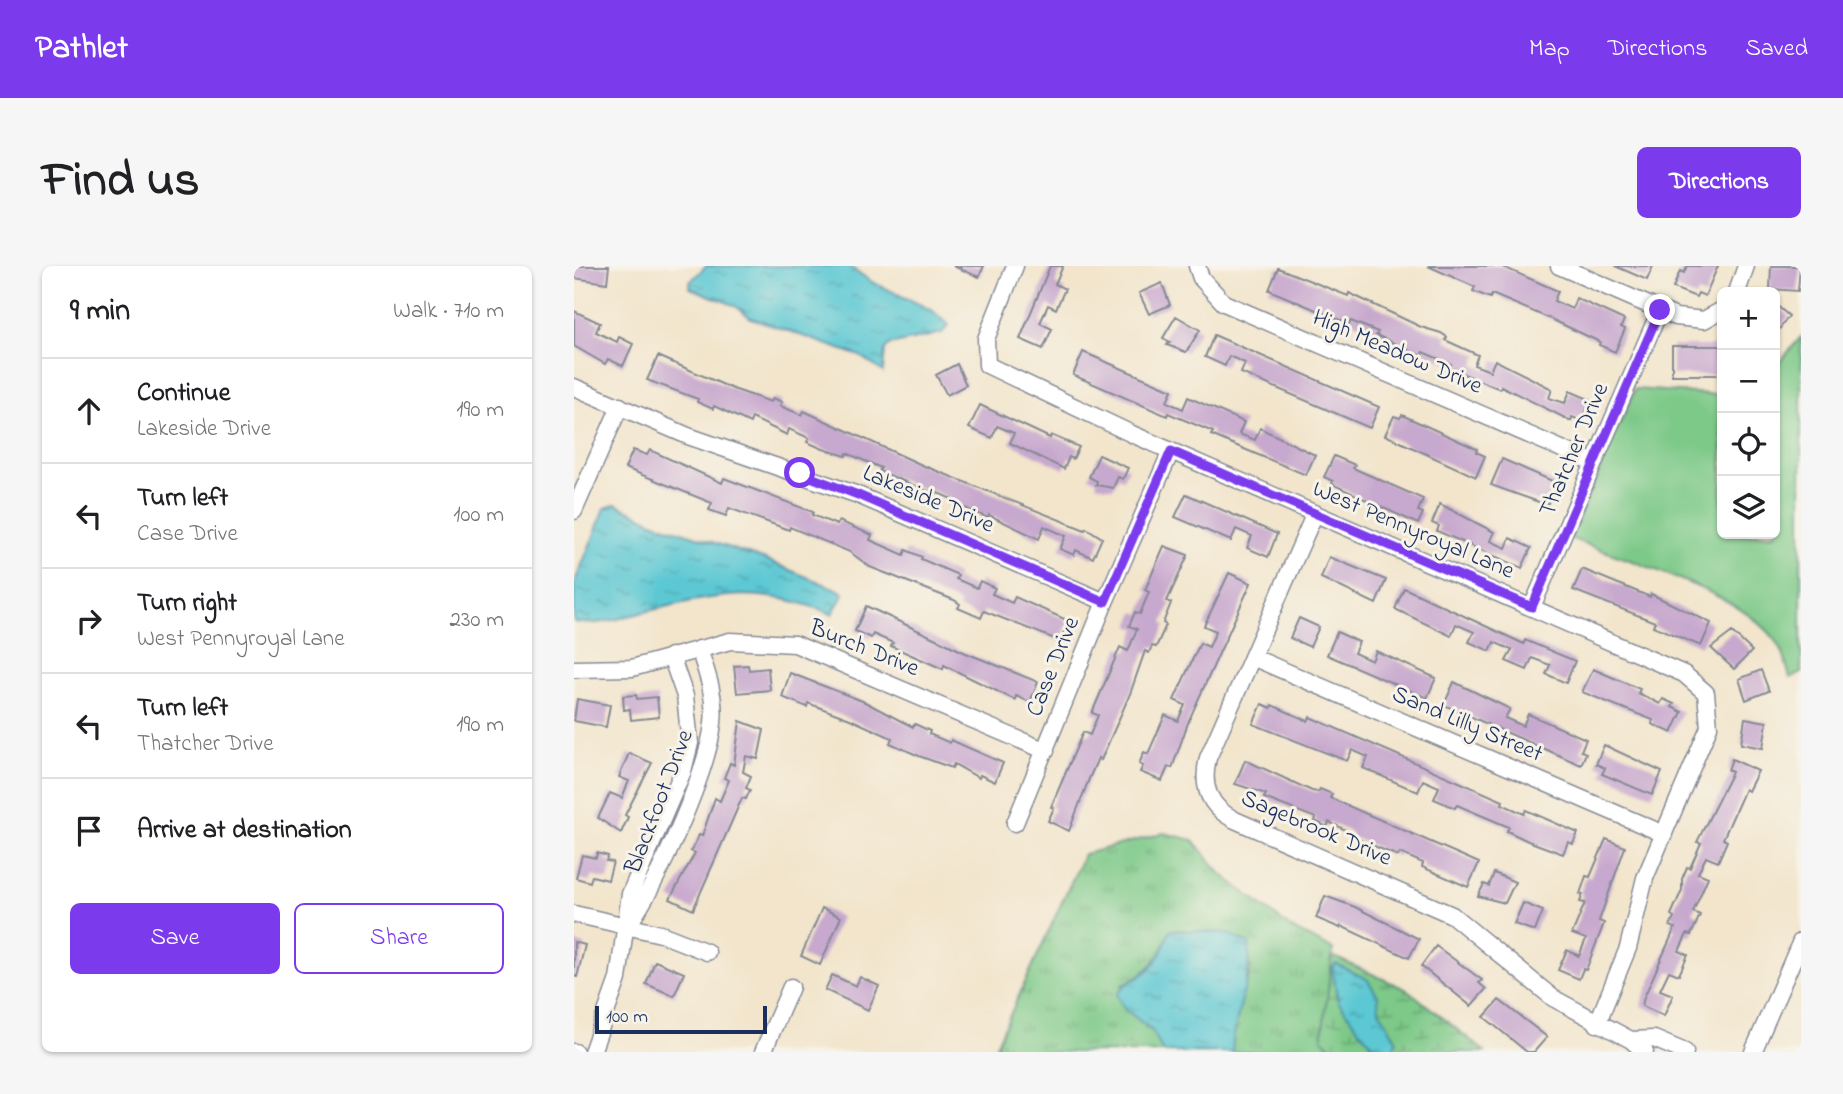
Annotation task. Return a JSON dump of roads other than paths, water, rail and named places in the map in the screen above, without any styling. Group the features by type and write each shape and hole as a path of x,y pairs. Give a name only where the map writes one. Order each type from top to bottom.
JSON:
{"street":[{"name":"West Pennyroyal Lane","path":"1015,266 986,339 987,365 1171,451 1685,674 1706,693 1709,727 1645,878 1625,957 1597,1024"},
{"name":"High Meadow Drive","path":"1197,266 1201,278 1224,303 1594,463"},
{"path":"1559,266 1660,310 1693,320 1704,320 1717,313"},
{"path":"1739,287 1746,266"},
{"name":"Thatcher Drive","path":"1532,607 1660,310"},
{"name":"Lakeside Drive","path":"574,387 688,436 858,495 1105,602"},
{"path":"574,511 620,406"},
{"name":"Case Drive","path":"1015,823 1105,602 1171,451"},
{"name":"Sagebrook Drive","path":"1315,513 1208,758 1204,782 1214,804 1236,820 1452,915 1553,998 1631,1040 1645,1052"},
{"name":"Burch Drive","path":"574,669 632,668 730,641 795,644 1045,751"},
{"name":"Blackfoot Drive","path":"628,925 646,900 708,752 713,721 712,690 699,649"},
{"name":"Blackfoot Drive","path":"592,1052 618,979 628,925 630,894 683,771 690,743 685,696 671,656"},
{"name":"Sand Lilly Street","path":"1252,657 1664,834"},
{"path":"574,914 628,925 707,952"},
{"path":"1753,1052 1801,941"},
{"path":"763,1052 791,986"},
{"name":"Sagebrook Drive","path":"1631,1040 1654,1039 1685,1052"}],"water":[{"path":"706,266 849,266 872,282 932,310 949,325 942,333 890,345 885,350 883,372 860,356 751,318 734,305 690,288 690,282"},
{"path":"616,504 655,523 763,559 844,594 832,614 784,599 740,595 696,600 602,622 574,622 574,584 605,508"},
{"path":"1170,930 1227,933 1249,944 1248,971 1232,1052 1163,1052 1152,1031 1124,1008 1117,995 1124,986 1145,973 1155,962"},
{"path":"1336,964 1367,979 1378,996 1379,1010 1397,1041 1391,1051 1380,1050 1363,1035 1338,1001 1332,968"}]}
